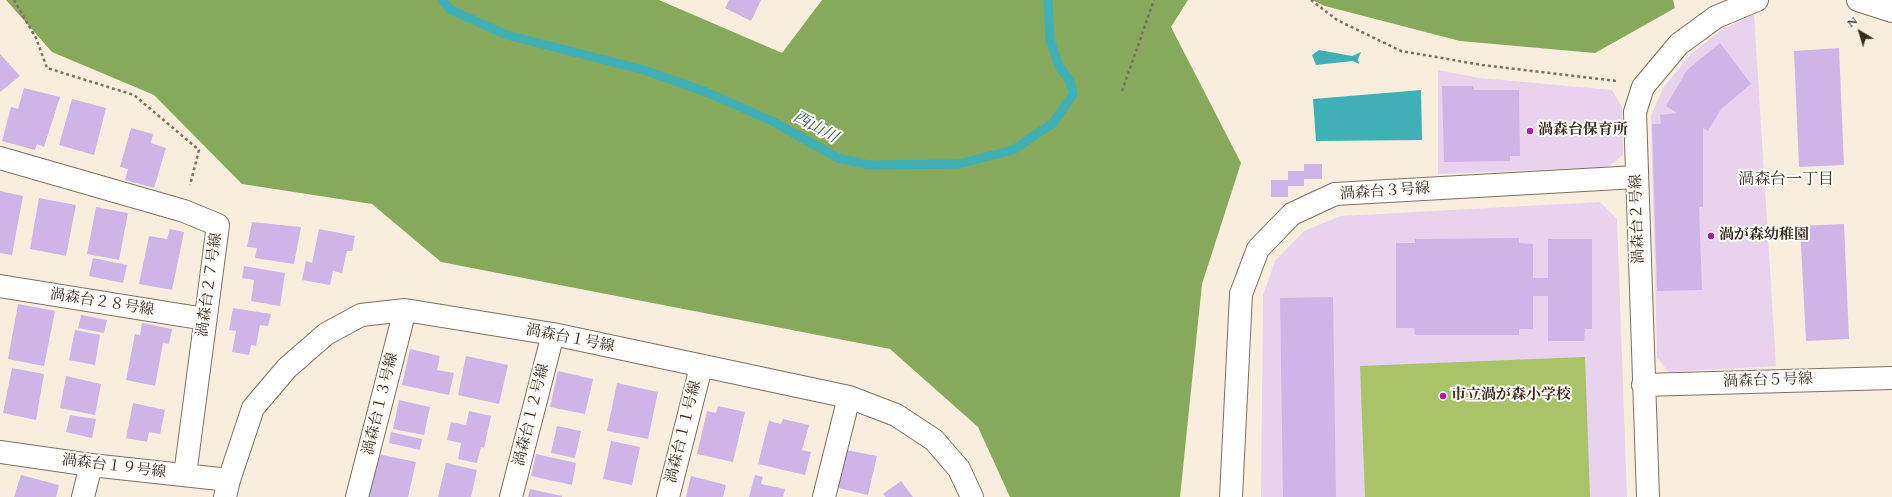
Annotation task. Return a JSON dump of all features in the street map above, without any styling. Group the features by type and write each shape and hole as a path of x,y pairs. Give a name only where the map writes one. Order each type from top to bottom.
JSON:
{"street":[{"name":"渦森台２号線","path":"1648,497 1643,385 1635,112 1643,87 1679,44 1716,17 1757,0"},
{"path":"1858,0 1892,11"},
{"name":"渦森台２７号線","path":"0,158 184,211 218,225 184,476"},
{"name":"渦森台３号線","path":"1231,497 1241,294 1258,249 1292,214 1335,194 1637,177"},
{"name":"渦森台２８号線","path":"0,286 205,319"},
{"name":"渦森台１号線","path":"227,488 252,408 287,368 326,334 362,316 405,310 553,334 701,367 849,397 896,415 934,440 959,469 972,497"},
{"name":"渦森台１３号線","path":"357,497 405,310"},
{"name":"渦森台１２号線","path":"511,497 553,334"},
{"name":"渦森台１１号線","path":"668,497 701,367"},
{"name":"渦森台５号線","path":"1643,385 1892,378"},
{"path":"824,497 849,397"},
{"name":"渦森台１９号線","path":"0,452 184,476 227,488"},
{"path":"83,497 92,465"},
{"path":"954,497 959,469"}],"path":[{"path":"14,0 36,38 47,68 134,95 199,150 184,211"},
{"path":"1122,90 1154,0"},
{"path":"1311,0 1337,20 1401,50 1482,65 1619,81 1643,87"}],"shaded area":[{"name":"渦が森幼稚園","path":"1754,14 1776,366 1668,372 1657,357 1651,116 1663,88 1691,54 1721,30"},
{"name":"渦森台保育所","path":"1438,70 1480,78 1612,90 1622,107 1623,155 1608,167 1438,174"},
{"name":"市立渦が森小学校","path":"1600,202 1617,219 1627,497 1261,497 1263,295 1275,261 1304,231 1341,216"}],"green space":[{"path":"6,0 659,0 782,53 822,0 1188,0 1171,27 1241,163 1202,284 1180,497 1010,497 978,427 890,349 441,262 372,204 242,184 154,95 52,52"},
{"path":"1312,0 1673,0 1675,8 1595,53 1460,41 1325,6"},
{"path":"1585,357 1590,497 1365,497 1360,366"}],"water":[{"path":"1319,50 1352,56 1361,52 1358,59 1359,64 1353,61 1316,65 1312,55"},
{"path":"1421,90 1422,140 1316,141 1313,99"}],"building":[{"path":"729,0 761,0 751,21 725,8"},
{"path":"1720,43 1751,84 1721,109 1708,131 1703,128 1703,207 1699,207 1702,290 1657,291 1652,124 1661,124 1660,115 1677,113 1666,106 1687,70"},
{"path":"1839,48 1844,165 1799,167 1794,51"},
{"path":"0,54 20,76 0,92"},
{"path":"1442,86 1473,86 1474,90 1519,90 1520,156 1510,156 1510,161 1444,162"},
{"path":"24,88 60,97 44,147 37,144 35,150 2,141 11,107 18,109"},
{"path":"72,99 106,108 94,155 59,145"},
{"path":"131,128 153,134 151,143 166,148 154,188 125,180 128,169 120,167"},
{"path":"1304,164 1322,164 1322,179 1304,179 1304,186 1288,186 1288,197 1271,197 1271,180 1288,180 1288,171 1304,171"},
{"path":"0,191 23,196 12,255 0,253"},
{"path":"39,198 76,205 66,256 30,249"},
{"path":"96,207 128,213 119,260 87,254"},
{"path":"252,222 301,227 294,264 255,258 257,248 247,247"},
{"path":"1844,224 1849,339 1806,341 1800,226"},
{"path":"170,229 184,232 172,290 139,284 149,236 167,239"},
{"path":"319,229 355,236 352,251 347,251 342,273 333,271 330,285 302,280 306,261 312,263"},
{"path":"1519,238 1519,243 1533,244 1533,278 1548,278 1548,239 1592,239 1592,329 1585,329 1584,341 1548,341 1548,296 1533,296 1533,329 1519,329 1519,335 1415,335 1414,328 1396,328 1396,243 1415,243 1415,239"},
{"path":"93,258 127,265 123,283 89,276"},
{"path":"244,266 285,273 280,306 251,301 254,280 242,278"},
{"path":"1333,297 1336,497 1283,497 1280,298"},
{"path":"18,304 55,311 44,366 8,359"},
{"path":"233,308 271,314 268,326 260,325 256,346 251,345 249,355 232,352 236,331 229,330"},
{"path":"81,315 107,320 104,333 78,328"},
{"path":"142,323 172,329 169,344 163,343 155,386 126,380 135,334 140,335"},
{"path":"75,330 100,335 95,365 69,360"},
{"path":"410,349 440,356 437,370 454,373 449,395 402,385"},
{"path":"466,356 508,365 499,404 458,395"},
{"path":"12,368 44,374 36,420 3,413"},
{"path":"558,371 593,379 585,414 550,407"},
{"path":"66,376 101,384 95,415 60,408"},
{"path":"617,383 658,392 648,439 607,431"},
{"path":"399,400 430,407 424,435 393,429"},
{"path":"133,403 165,410 160,434 149,432 147,442 126,438"},
{"path":"718,406 745,412 733,462 697,454 707,411 716,413"},
{"path":"469,411 491,416 484,448 481,447 477,463 458,459 461,443 447,440 451,422 466,425"},
{"path":"70,415 96,419 92,438 66,432"},
{"path":"783,419 809,425 802,450 811,452 805,475 758,464 769,421 781,424"},
{"path":"557,426 581,431 575,458 551,453"},
{"path":"391,432 422,439 420,450 389,443"},
{"path":"611,441 640,447 632,485 603,479"},
{"path":"846,450 877,456 868,495 838,488"},
{"path":"378,454 416,462 408,497 368,497"},
{"path":"536,454 576,463 572,485 531,476"},
{"path":"446,463 477,470 471,497 438,497"},
{"path":"21,475 59,485 56,497 14,497"},
{"path":"755,475 763,477 761,484 785,489 783,497 749,497"},
{"path":"691,476 726,485 723,497 686,497"},
{"path":"901,481 913,497 886,497 883,494"},
{"path":"530,489 562,496 562,497 528,497"}],"waterway":[{"name":"西山川","path":"442,0 451,10 507,35 644,70 706,92 772,121 838,158 869,165 958,164 1013,150 1053,123 1073,94 1070,81 1059,66 1050,40 1048,0"}],"place":[{"name":"渦森台保育所","path":"1530,131"},
{"name":"渦が森幼稚園","path":"1711,236"},
{"name":"市立渦が森小学校","path":"1443,396"}],"district":[{"name":"渦森台一丁目","path":"1786,180"}]}
